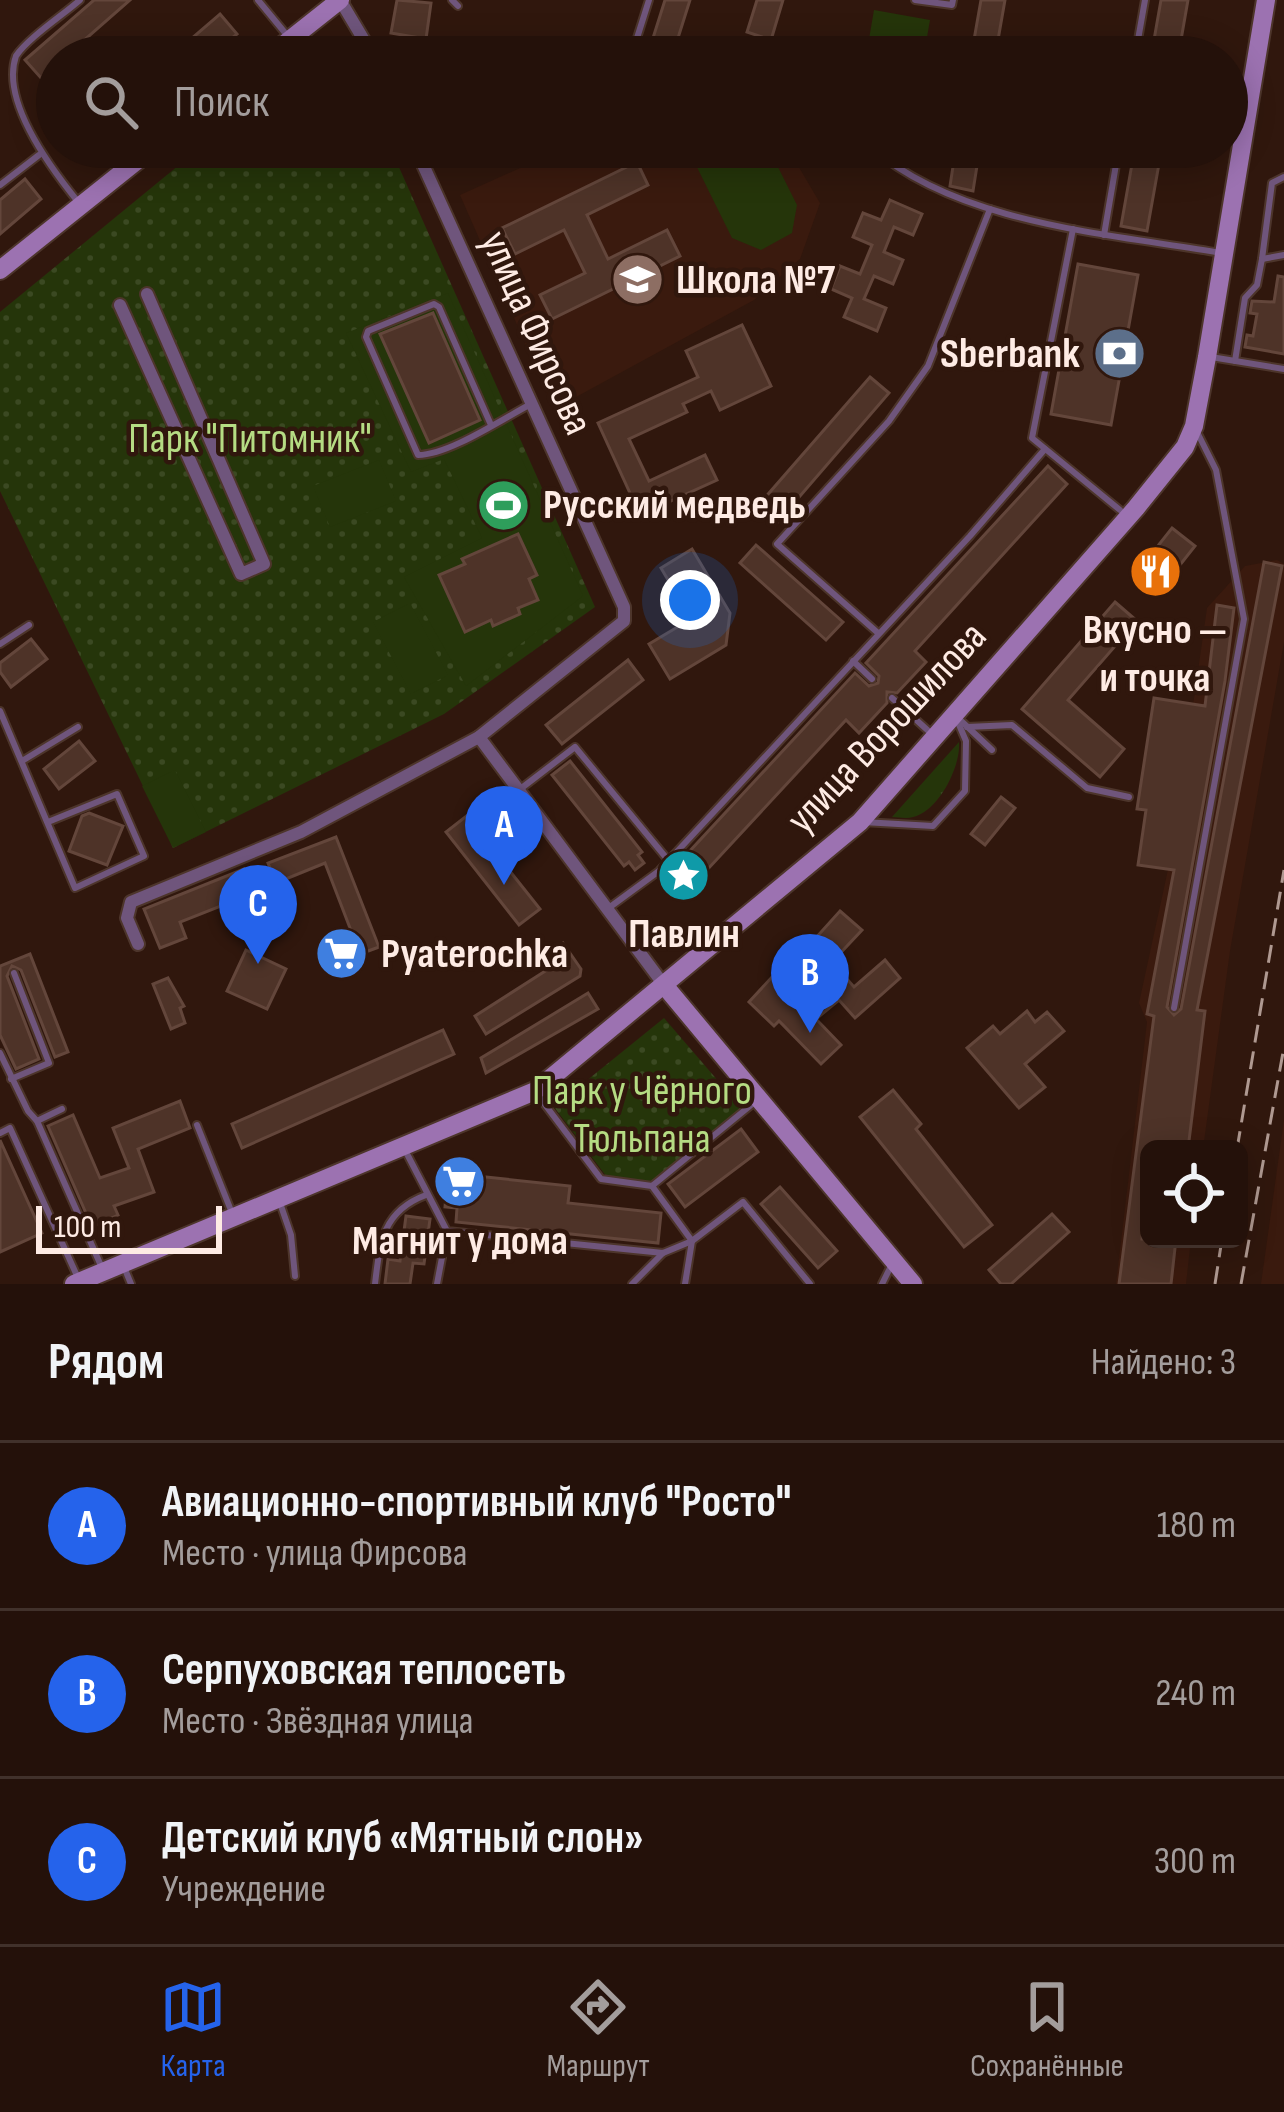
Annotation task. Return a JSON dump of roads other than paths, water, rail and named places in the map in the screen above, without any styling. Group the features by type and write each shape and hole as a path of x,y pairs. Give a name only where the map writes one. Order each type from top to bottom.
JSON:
{"main road":[{"path":"294,36 340,0"},
{"name":"улица Ворошилова","path":"1248,112 1266,0"},
{"path":"0,270 126,168"},
{"name":"улица Ворошилова","path":"77,1283 535,1091 860,821 935,736 960,720 1174,463 1194,426 1239,168"},
{"path":"664,985 913,1284"}],"street":[{"path":"340,0 361,36"},
{"name":"улица Фирсова","path":"424,168 624,607 624,621 479,737"},
{"path":"120,305 241,574 264,563 147,294"},
{"path":"161,397 185,386"},
{"path":"204,491 227,481"},
{"path":"138,944 128,918 130,902 302,832 479,737 664,985"}],"lane":[{"path":"39,36 80,0"},
{"path":"258,0 288,36"},
{"path":"638,36 649,0"},
{"path":"916,0 952,5 953,0"},
{"path":"1139,36 1145,0"},
{"path":"36,38 16,56 10,75 14,104 36,151"},
{"path":"0,185 36,157"},
{"path":"50,168 81,205"},
{"path":"897,168 990,209 1103,235 1225,254"},
{"path":"1103,235 1115,168"},
{"path":"1235,361 1244,298 1257,285 1272,183 1284,177"},
{"path":"878,634 778,544 890,421 928,366 990,209"},
{"path":"1073,229 1032,438 1120,510"},
{"path":"1262,259 1284,255"},
{"path":"491,425 439,307 434,304 368,332 366,337 418,455 438,451 491,425 531,404"},
{"path":"1207,357 1284,369"},
{"path":"1174,1008 1244,620 1216,470 1194,426"},
{"path":"607,910 668,860 1045,449"},
{"path":"0,644 29,625"},
{"path":"853,661 872,680"},
{"path":"892,698 935,736"},
{"path":"0,711 75,888 144,856 117,794 48,822"},
{"path":"960,720 992,750"},
{"path":"960,720 1012,725 1088,788 1129,797"},
{"path":"860,821 879,826 933,826 965,791 966,741 960,720"},
{"path":"22,761 78,727"},
{"path":"519,790 574,747 668,860"},
{"path":"11,1079 50,1063 14,973"},
{"path":"0,1053 113,1267 131,1284"},
{"path":"535,1091 601,1179 652,1186 692,1240 685,1284"},
{"path":"652,1186 758,1099"},
{"path":"37,1121 62,1109"},
{"path":"197,1125 234,1216"},
{"path":"0,1132 10,1128 77,1283"},
{"path":"403,1144 447,1231 437,1284"},
{"path":"375,1284 385,1231 401,1204 427,1196"},
{"path":"278,1197 291,1235 295,1276"},
{"path":"632,1284 663,1253 692,1240 743,1202 810,1284"},
{"path":"447,1231 663,1253"},
{"path":"882,1284 894,1262"}],"railway":[{"path":"1239,1140 1284,870"},
{"path":"1241,1284 1284,1047"},
{"path":"1215,1284 1221,1248"}],"place":[{"name":"Школа №7","path":"637,280"},
{"name":"Sberbank","path":"1119,354"},
{"name":"Русский медведь","path":"504,505"},
{"name":"Вкусно — и точка","path":"1155,571"},
{"name":"Павлин","path":"684,875"},
{"name":"Авиационно-спортивный клуб \"Росто\"","path":"504,885"},
{"name":"Pyaterochka","path":"342,954"},
{"name":"Детский клуб «Мятный слон»","path":"258,964"},
{"name":"Серпуховская теплосеть","path":"810,1033"},
{"name":"Магнит у дома","path":"460,1182"}],"park label":[{"name":"Парк \"Питомник\"","path":"250,439"},
{"name":"Парк у Чёрного Тюльпана","path":"642,1115"}]}
